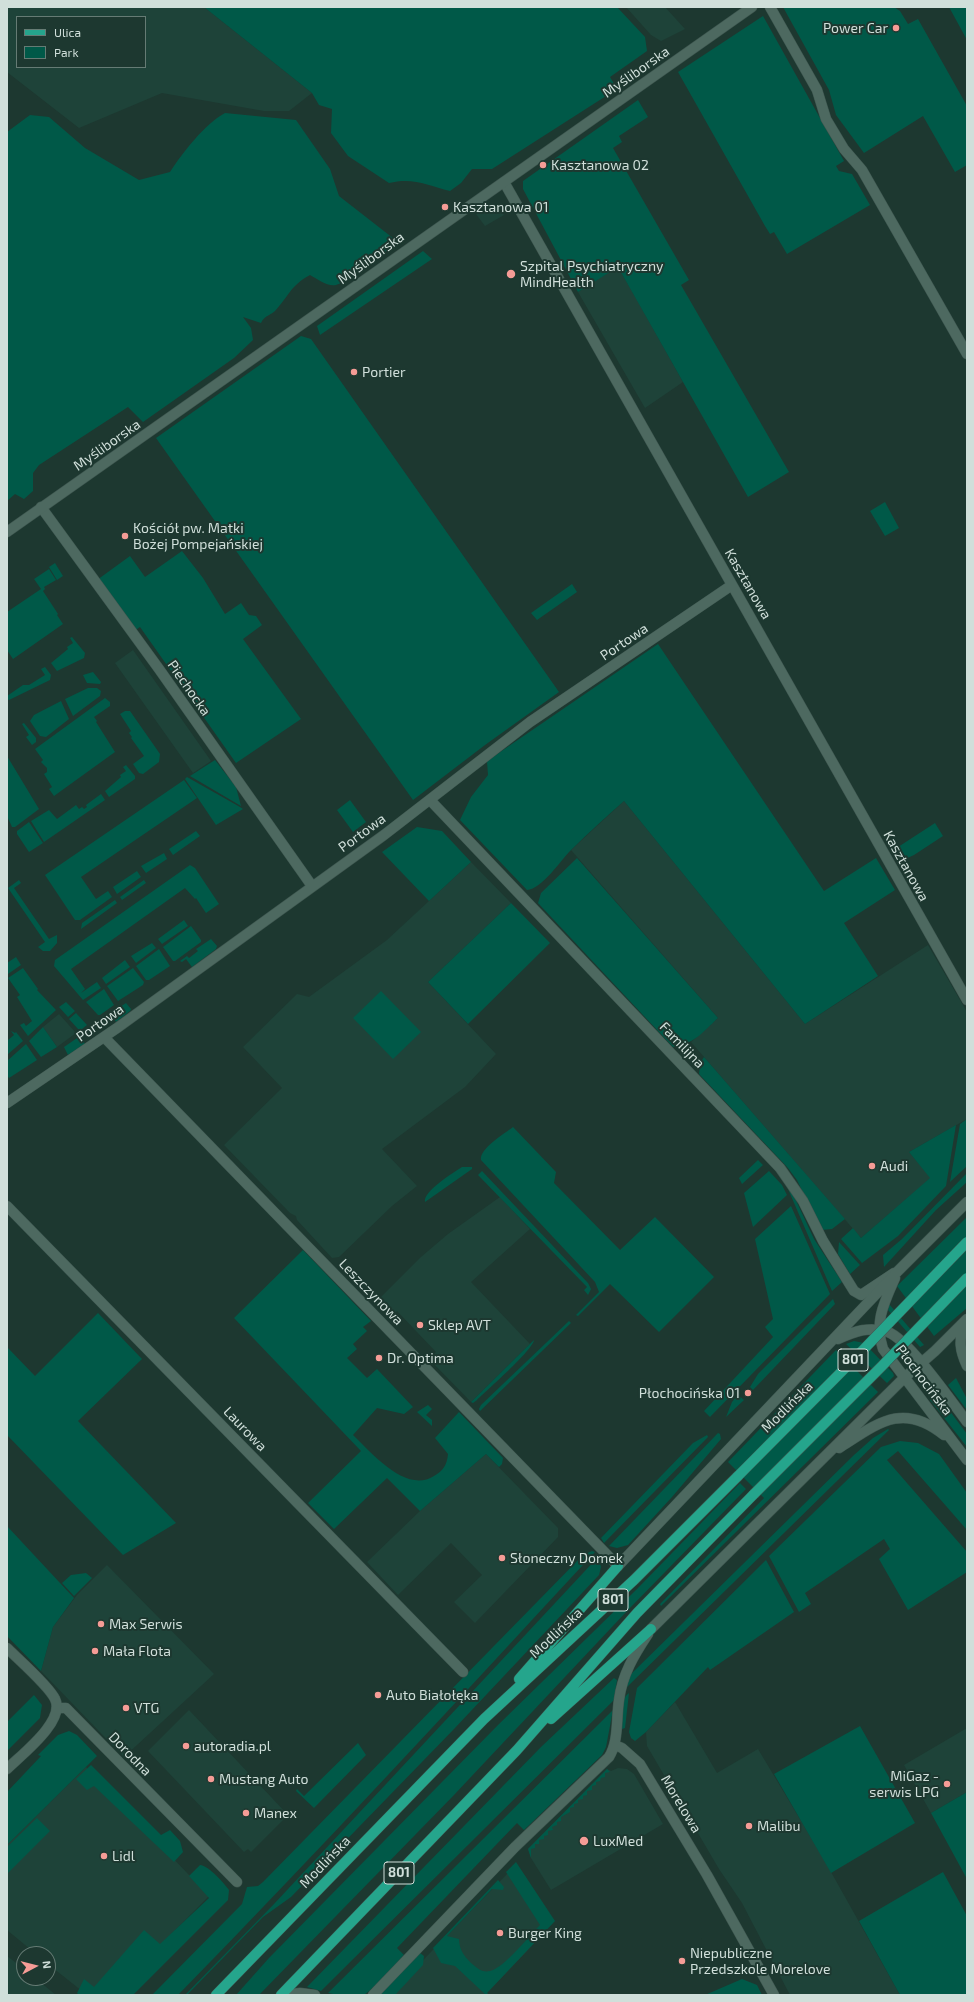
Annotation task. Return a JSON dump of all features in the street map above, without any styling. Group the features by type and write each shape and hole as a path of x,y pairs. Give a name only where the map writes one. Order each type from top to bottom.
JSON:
{"main road":[{"name":"Modlińska","path":"216,1995 484,1719 634,1580 864,1349 967,1242"},
{"name":"801","path":"281,1995 517,1750 637,1613 967,1278"},
{"path":"484,1719 618,1566"},
{"path":"517,1750 651,1629"}],"street":[{"name":"Myśliborska","path":"7,532 752,7"},
{"path":"770,7 817,90 826,120 844,149 862,170 967,354"},
{"name":"Kasztanowa","path":"504,182 967,1000"},
{"name":"Piechocka","path":"41,507 159,669 312,886"},
{"name":"Portowa","path":"7,1103 104,1037 312,886 430,800 530,722 732,585"},
{"name":"Familijna","path":"430,800 772,1159 803,1201 823,1241 854,1291 861,1295 898,1271"},
{"name":"Leszczynowa","path":"104,1037 618,1566"},
{"path":"898,1271 967,1202"},
{"name":"Laurowa","path":"7,1206 463,1672"},
{"name":"Modlińska","path":"618,1566 833,1342 898,1271"},
{"name":"Płochocińska","path":"898,1271 882,1309 878,1330 886,1354 967,1460"},
{"path":"372,1995 515,1847 609,1758 615,1745 619,1700 623,1677 651,1629 904,1378 967,1320"},
{"path":"967,1320 960,1335 961,1351 967,1366"},
{"name":"Płochocińska","path":"833,1342 856,1330 878,1330 895,1336 922,1363 967,1422"},
{"name":"Płochocińska","path":"824,1458 884,1420 901,1417 919,1420 936,1429 955,1443"},
{"path":"7,1648 52,1694 56,1699 57,1708 56,1716 48,1728 7,1769"},
{"name":"Dorodna","path":"57,1708 66,1708 237,1882"},
{"name":"Morelowa","path":"615,1745 622,1748 640,1764 707,1874 774,1995"},
{"path":"285,1995 300,1993 315,1995"}],"shaded area":[{"path":"7,7 204,7 312,93 289,111 264,111 162,93 79,128 7,72"},
{"path":"626,7 665,7 685,29 661,41 651,35"},
{"path":"491,203 499,207 504,215 485,226 476,214"},
{"path":"618,266 683,382 645,408 578,292"},
{"path":"133,650 211,761 193,773 115,663"},
{"path":"624,801 805,1024 928,945 967,1012 967,1119 909,1152 931,1178 861,1238 691,1042 718,1018 571,850"},
{"path":"471,862 511,903 428,982 496,1054 465,1087 382,1149 417,1186 392,1206 339,1257 332,1258 297,1220 296,1216 290,1213 224,1145 282,1088 243,1047 297,994 309,997 387,940"},
{"path":"59,1014 76,1033 57,1047 43,1027"},
{"path":"500,1197 530,1229 471,1282 530,1344 471,1402 428,1358 436,1352 397,1311 390,1318 375,1303 421,1257 448,1234"},
{"path":"486,1454 558,1528 558,1537 475,1623 454,1602 482,1575 451,1543 398,1595 367,1562 420,1511"},
{"path":"107,1565 214,1674 124,1757 41,1671 53,1627 77,1595"},
{"path":"675,1702 717,1773 758,1749 822,1856 900,1995 790,1995 742,1903 719,1869 647,1746 646,1732"},
{"path":"189,1710 288,1815 251,1852 248,1849 244,1852 148,1751"},
{"path":"967,1728 967,1792 931,1813 904,1765"},
{"path":"86,1767 209,1896 111,1995 87,1995 56,1970 56,1946 26,1946 7,1930 7,1845"},
{"path":"618,1768 627,1769 634,1774 663,1824 551,1890 531,1858 528,1849 607,1769 611,1771"},
{"path":"509,1872 546,1931 487,1993 489,1995 389,1995"},
{"path":"7,1956 16,1963 16,1986 45,1986 56,1995 7,1995"}],"green space":[{"path":"204,7 617,7 645,37 647,51 610,77 617,89 492,169 472,169 461,183 450,191 413,181 397,181 389,183 348,156 331,133 332,109 319,105 312,93"},
{"path":"783,7 894,7 900,11 908,24 918,19 967,106 967,165 955,172 923,116 864,153 836,115 829,90"},
{"path":"949,7 967,7 967,40"},
{"path":"763,16 844,161 836,166 839,171 852,174 870,205 787,254 774,232 770,234 765,226 678,72"},
{"path":"638,100 648,117 619,136 622,142 613,148 689,280 681,285 789,472 748,497 618,267 578,292 523,189 523,181"},
{"path":"225,113 296,120 330,169 339,196 398,242 342,283 336,285 326,284 310,275 303,279 294,287 280,306 265,317 261,323 243,317 251,328 253,340 234,358 143,422 128,407 39,465 33,473 33,491 24,499 15,494 7,501 7,132 30,115 49,117 85,148 139,180 170,172 202,131"},
{"path":"423,251 432,259 320,335 317,326"},
{"path":"301,336 311,339 559,692 485,745 413,800 156,438"},
{"path":"885,502 899,528 885,536 870,511"},
{"path":"182,551 203,578 225,614 241,603 249,615 256,616 262,625 243,639 301,719 236,763 140,627 134,631 97,580 130,556 145,577"},
{"path":"55,563 63,576 57,580 49,567"},
{"path":"49,569 56,580 44,587 45,589 43,591 63,624 13,659 7,650 7,612 41,589 34,579"},
{"path":"572,584 577,592 537,620 531,613"},
{"path":"72,637 85,653 84,658 57,671 51,663 73,643 70,638"},
{"path":"658,644 824,891 876,858 895,890 844,923 878,976 805,1024 624,801 571,850 545,880 539,885 527,890 460,820 471,797 488,775 487,761"},
{"path":"45,667 51,675 50,680 9,700 7,699 7,696 23,685 29,685 45,675 41,669"},
{"path":"93,672 101,682 100,684 87,683 83,675"},
{"path":"88,688 97,688 101,691 100,696 73,716 65,699"},
{"path":"105,698 110,702 110,706 94,717 115,752 54,796 49,789 52,787 44,774 47,772 47,768 41,762 43,760 35,749"},
{"path":"61,701 69,719 46,737 40,736 30,721 34,715"},
{"path":"125,711 130,711 160,754 159,762 143,774 139,773 133,764 144,756 131,738 132,737 129,733 131,731 120,714"},
{"path":"24,723 36,738 36,742 32,745 26,737 29,735 22,724"},
{"path":"7,756 39,809 15,827 12,827 7,816"},
{"path":"215,760 236,787 241,806 190,776"},
{"path":"126,765 135,776 135,779 109,797 105,791 121,777 120,775 126,771 123,767"},
{"path":"187,777 243,809 216,825 185,779"},
{"path":"184,780 197,798 81,877 96,899 108,891 112,897 80,920 75,920 45,875"},
{"path":"101,794 105,800 44,842 31,821 49,810 57,819 76,805 79,809 82,807 84,809 87,807 86,805"},
{"path":"350,800 366,822 353,832 337,810"},
{"path":"29,822 43,843 29,852 17,834 17,831"},
{"path":"935,823 943,836 914,855 901,861 895,849"},
{"path":"417,827 442,831 471,862 429,901 382,852"},
{"path":"196,831 200,836 173,855 169,849"},
{"path":"164,853 167,859 146,873 141,866"},
{"path":"577,858 718,1018 703,1033 693,1040 673,1047 538,903 541,893"},
{"path":"190,865 195,868 219,904 206,913 196,898 195,899 185,888 71,969 85,989 81,993 97,982 101,988 83,1000 54,966 55,960"},
{"path":"137,871 141,877 117,894 113,887"},
{"path":"19,880 21,883 14,888 49,939 57,935 57,943 50,951 43,951 38,947 45,942 8,888"},
{"path":"144,880 146,883 122,900 120,897"},
{"path":"115,900 117,903 81,929 82,923"},
{"path":"511,903 550,943 468,1024 428,982"},
{"path":"184,920 188,926 162,944 158,939"},
{"path":"191,926 201,942 173,961 163,947"},
{"path":"211,939 217,946 216,949 192,967 186,959 182,962 180,961 187,956 189,958 198,951 196,949"},
{"path":"152,943 156,948 136,963 131,956"},
{"path":"159,949 170,966 149,980 146,980 136,966"},
{"path":"16,957 21,965 8,974 7,963"},
{"path":"125,960 130,967 106,984 102,978"},
{"path":"23,968 38,989 37,990 56,1010 28,1036 20,1025 24,1023 26,1026 32,1021 17,997 20,995 8,978"},
{"path":"133,968 144,982 143,985 118,1001 107,986"},
{"path":"104,989 114,1005 98,1015 86,1002"},
{"path":"381,991 421,1032 393,1059 353,1018"},
{"path":"66,1002 75,1011 68,1017 59,1007"},
{"path":"126,1003 131,1009 130,1011 116,1022 111,1013"},
{"path":"76,1013 87,1025 82,1029 78,1029 69,1019"},
{"path":"43,1027 57,1047 41,1057 29,1041"},
{"path":"11,1031 16,1032 23,1041 7,1055 8,1040 14,1035"},
{"path":"80,1036 85,1044 68,1055 64,1047"},
{"path":"26,1044 37,1060 9,1078 7,1075 7,1061"},
{"path":"704,1057 845,1219 832,1229 821,1230 797,1180 788,1168 699,1074 700,1063"},
{"path":"967,1119 967,1166 950,1182 960,1124"},
{"path":"956,1125 946,1186 898,1236 862,1263 841,1239 853,1228 861,1238 930,1178 909,1152"},
{"path":"513,1127 556,1172 554,1183 620,1250 655,1217 714,1277 659,1332 610,1284 578,1316 576,1315 599,1292 595,1282 481,1160 481,1156 484,1151"},
{"path":"758,1160 763,1165 742,1184 739,1178"},
{"path":"462,1167 472,1167 472,1169 425,1202 433,1188"},
{"path":"482,1171 588,1283 591,1289 588,1295 584,1290 587,1287 478,1175"},
{"path":"769,1171 782,1185 787,1195 753,1227 744,1193"},
{"path":"967,1173 967,1182 936,1210 884,1267 883,1255 902,1239"},
{"path":"785,1182 793,1194 814,1239 842,1282 832,1291"},
{"path":"791,1206 830,1294 710,1417 704,1411 773,1337 765,1327 773,1319 755,1239"},
{"path":"967,1217 967,1308 934,1336 897,1286"},
{"path":"839,1242 860,1265 850,1274 838,1254"},
{"path":"303,1250 371,1321 363,1327 367,1331 353,1344 357,1349 347,1358 367,1378 377,1369 413,1407 404,1414 377,1408 353,1435 390,1469 401,1476 412,1480 423,1480 437,1474 446,1464 448,1454 435,1438 459,1412 503,1458 502,1464 499,1467 486,1454 420,1511 387,1478 334,1529 308,1503 361,1451 234,1318"},
{"path":"833,1299 835,1304 753,1390 750,1387 758,1374"},
{"path":"889,1304 924,1345 920,1347 888,1310"},
{"path":"98,1313 142,1359 78,1421 176,1523 123,1555 7,1435 7,1347 35,1376"},
{"path":"569,1321 571,1323 480,1411 479,1409 481,1405"},
{"path":"534,1340 526,1352 508,1370 477,1400 473,1403 471,1402"},
{"path":"854,1341 864,1343 893,1373 894,1376 887,1383 846,1344"},
{"path":"836,1350 878,1392 661,1606 660,1604 764,1498 728,1462"},
{"path":"956,1378 967,1399 967,1410 948,1385"},
{"path":"937,1394 967,1434 967,1447 930,1400"},
{"path":"738,1395 744,1400 726,1417 732,1402"},
{"path":"428,1405 432,1409 426,1415 432,1420 432,1426 417,1412"},
{"path":"888,1429 889,1430 626,1688 629,1676 854,1455 873,1438"},
{"path":"718,1433 720,1434 721,1439 672,1497 628,1545 617,1548 609,1546"},
{"path":"707,1435 708,1437 604,1543 601,1538 693,1443"},
{"path":"900,1441 918,1443 939,1454 967,1493 967,1530 898,1451 887,1460 967,1552 967,1572 908,1610 879,1559 890,1549 884,1539 805,1593 811,1604 799,1612 769,1556 881,1447"},
{"path":"740,1483 746,1489 627,1611 454,1795 259,1995 236,1995 269,1958 498,1725 637,1589"},
{"path":"7,1526 74,1598 53,1627 41,1671 7,1636"},
{"path":"592,1551 595,1552 440,1719 284,1886 178,1995 152,1995 242,1904 247,1887 258,1886 263,1882 583,1555"},
{"path":"598,1557 601,1567 599,1575 454,1729 291,1897 263,1917 187,1995 185,1995 274,1904"},
{"path":"766,1560 794,1612 710,1670 708,1667 646,1732 635,1741 631,1738 629,1732 637,1688"},
{"path":"86,1573 92,1578 74,1596 62,1583 71,1575"},
{"path":"614,1678 617,1680 614,1700 321,1991 307,1987 541,1747"},
{"path":"629,1693 625,1728 622,1729 622,1705 623,1700"},
{"path":"34,1695 42,1705 40,1718 7,1751 7,1722"},
{"path":"613,1710 606,1747 602,1755 524,1830 517,1823 397,1948 404,1955 378,1983 367,1993 359,1996 345,1996 328,1993"},
{"path":"860,1726 915,1823 831,1873 774,1774"},
{"path":"69,1731 77,1735 97,1756 7,1845 7,1792 41,1756 38,1755 58,1735"},
{"path":"358,1743 366,1755 314,1808 296,1791 297,1789 304,1796"},
{"path":"91,1765 161,1835 170,1830 180,1841 183,1852 174,1862 94,1786 87,1790 76,1779"},
{"path":"607,1769 610,1772 605,1773 605,1777 596,1782 596,1785 592,1786 592,1790 587,1791 587,1795 583,1796 583,1799 578,1800 578,1803 574,1804 574,1807 570,1808 570,1812 561,1817 561,1821 557,1822 557,1825 552,1827 553,1830 548,1831 548,1835 544,1836 544,1839 539,1840 539,1844 535,1844 535,1848 531,1849 531,1858 528,1849"},
{"path":"967,1792 967,1879 931,1813"},
{"path":"37,1818 50,1831 7,1874 7,1847"},
{"path":"516,1862 555,1921 487,1993 489,1995 486,1995 455,1966 441,1963 433,1948 498,1880 504,1887 503,1890 492,1889 447,1936 459,1939 462,1952 466,1958 482,1971 490,1971 495,1969 516,1951 540,1925 506,1872"},
{"path":"200,1865 208,1868 227,1887 229,1890 228,1900 133,1995 79,1995 77,1993 84,1979 94,1987 144,1930 160,1944 209,1898 189,1876"},
{"path":"943,1872 967,1916 967,1995 900,1995 859,1921"},
{"path":"420,1953 424,1956 423,1965 395,1995 379,1995"},
{"path":"742,1979 757,1985 762,1995 705,1995"}],"place":[{"name":"Power Car","path":"896,28"},
{"name":"Kasztanowa 02","path":"543,165"},
{"name":"Kasztanowa 01","path":"445,207"},
{"name":"Szpital Psychiatryczny MindHealth","path":"511,274"},
{"name":"Portier","path":"354,372"},
{"name":"Kościół pw. Matki Bożej Pompejańskiej","path":"125,536"},
{"name":"Audi","path":"872,1166"},
{"name":"Sklep AVT","path":"420,1325"},
{"name":"Dr. Optima","path":"379,1358"},
{"name":"Płochocińska 01","path":"748,1393"},
{"name":"Słoneczny Domek","path":"502,1558"},
{"name":"Max Serwis","path":"101,1624"},
{"name":"Mała Flota","path":"95,1651"},
{"name":"Auto Białołęka","path":"378,1695"},
{"name":"VTG","path":"126,1708"},
{"name":"autoradia.pl","path":"186,1746"},
{"name":"Mustang Auto","path":"211,1779"},
{"name":"MiGaz - serwis LPG","path":"947,1784"},
{"name":"Manex","path":"246,1813"},
{"name":"Malibu","path":"749,1826"},
{"name":"LuxMed","path":"584,1841"},
{"name":"Lidl","path":"104,1856"},
{"name":"Burger King","path":"500,1933"},
{"name":"Niepubliczne Przedszkole Morelove","path":"682,1961"}]}
